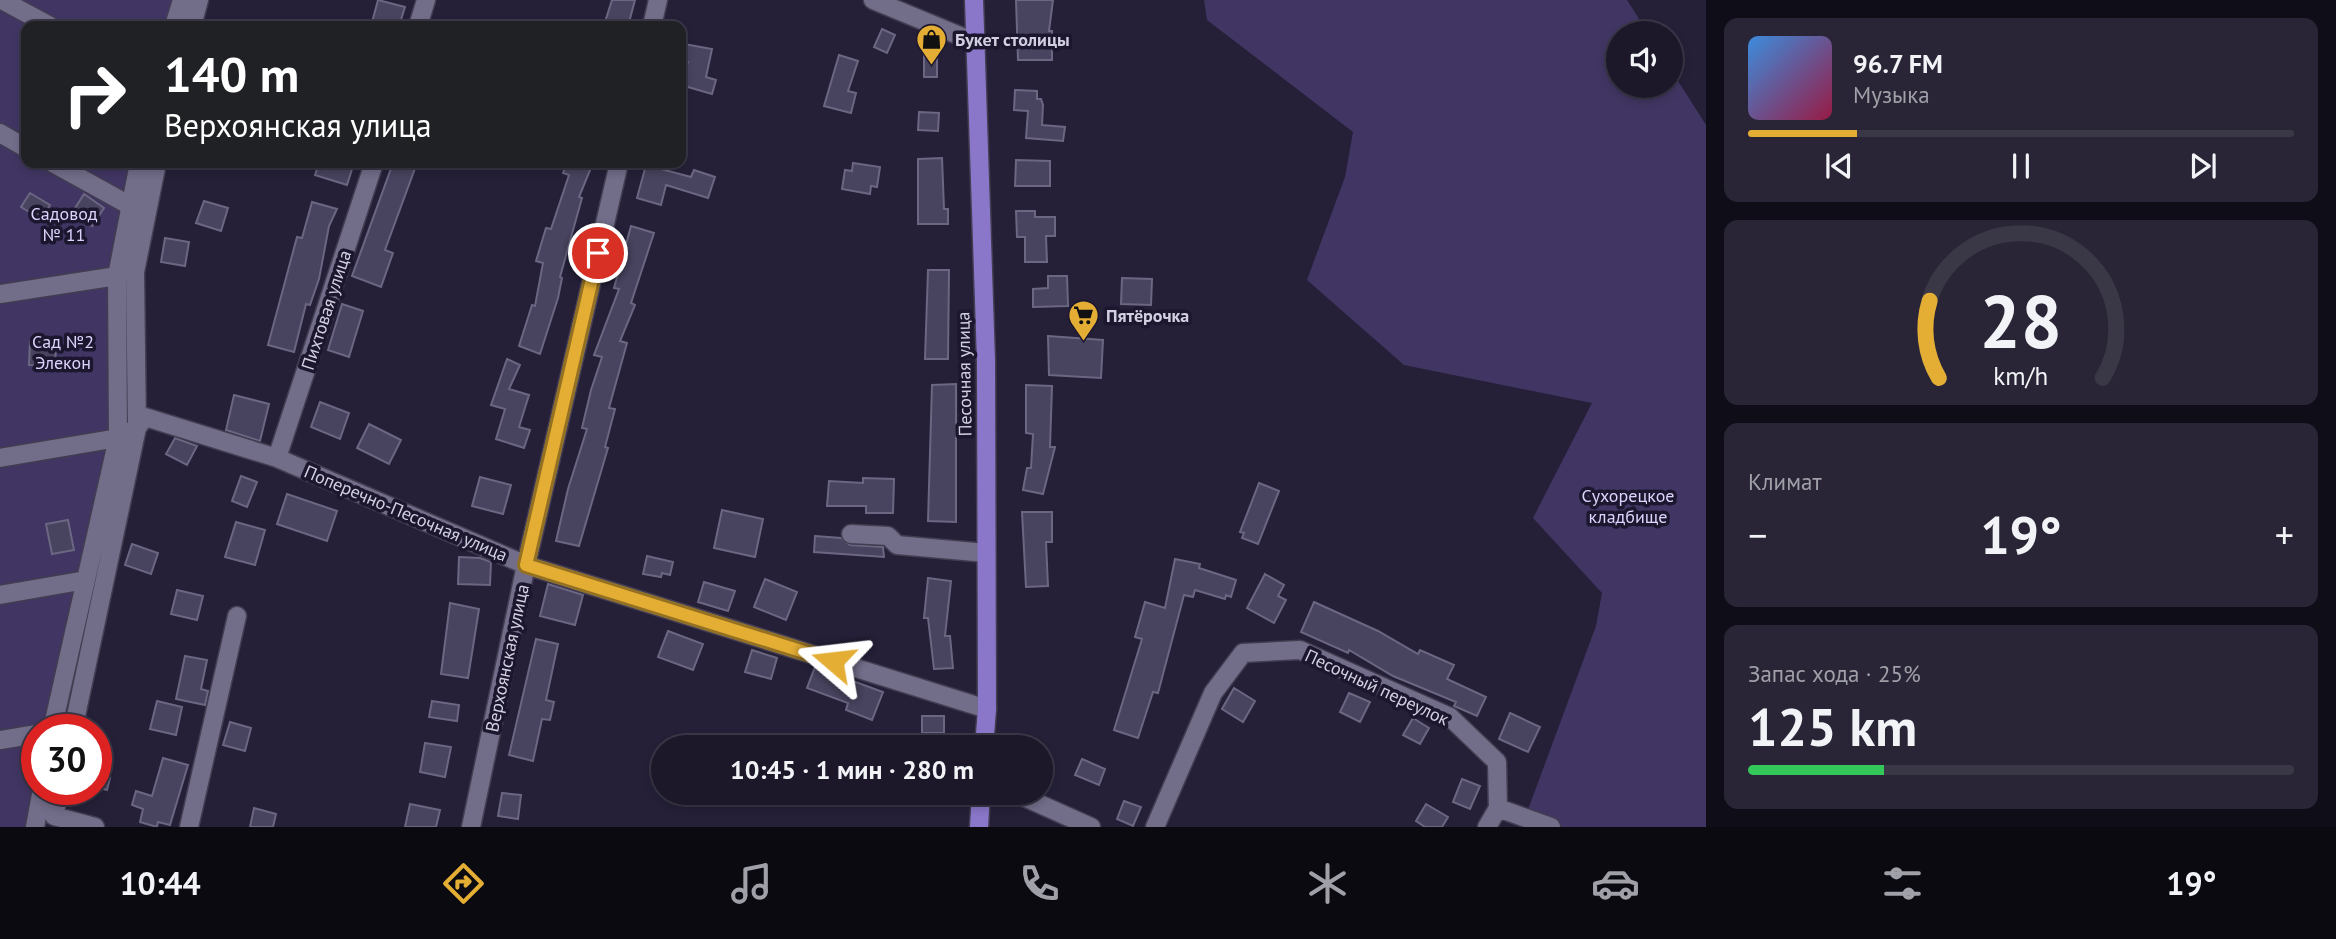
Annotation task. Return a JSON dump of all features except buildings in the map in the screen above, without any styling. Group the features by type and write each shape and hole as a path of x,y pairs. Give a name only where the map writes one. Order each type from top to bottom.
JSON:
{"main road":[{"name":"Песочная улица","path":"974,0 986,361 985,735"},
{"path":"979,827 980,805"}],"street":[{"path":"2,0 41,21"},
{"path":"176,21 182,0"},
{"path":"193,21 199,0"},
{"path":"420,21 426,0"},
{"path":"653,21 658,0"},
{"path":"873,0 977,43"},
{"path":"0,133 21,145"},
{"path":"62,168 129,205"},
{"path":"56,714 118,438 117,275 138,168"},
{"path":"77,714 141,423 135,272 156,168"},
{"name":"Пихтовая улица","path":"277,458 372,168"},
{"name":"Верхоянская улица","path":"471,827 526,565 619,168"},
{"path":"8,293 117,275"},
{"path":"0,458 118,438 141,423"},
{"name":"Поперечно-Песочная улица","path":"141,423 277,458 526,565 987,709"},
{"path":"851,534 888,536 897,545 986,553"},
{"path":"0,595 86,580"},
{"path":"189,827 237,616"},
{"name":"Песочный переулок","path":"1155,827 1213,694 1243,653 1300,650 1450,717 1497,762 1498,808"},
{"path":"0,740 21,737"},
{"path":"35,827 39,805"},
{"path":"56,805 54,816 95,827"},
{"path":"1042,805 1091,827"},
{"path":"1487,827 1498,808 1551,827"}],"green space":[{"name":"Сад №2 Элекон","path":"0,0 191,0 185,21 21,21 21,168 147,168 128,275 127,435 116,522 69,667 61,714 21,714 21,805 39,805 41,827 0,827"},
{"name":"Сухорецкое кладбище","path":"1204,0 1627,0 1640,21 1606,21 1606,98 1683,98 1683,89 1706,125 1706,827 1559,827 1526,815 1596,626 1602,593 1533,518 1592,403 1404,365 1307,280 1345,177 1353,132 1207,20"}],"place":[{"name":"Букет столицы","path":"932,66"},
{"name":"Пятёрочка","path":"1083,342"}],"route":[{"path":"598,253 526,565 833,661"}],"park label":[{"name":"Садовод № 11","path":"64,223"}]}
